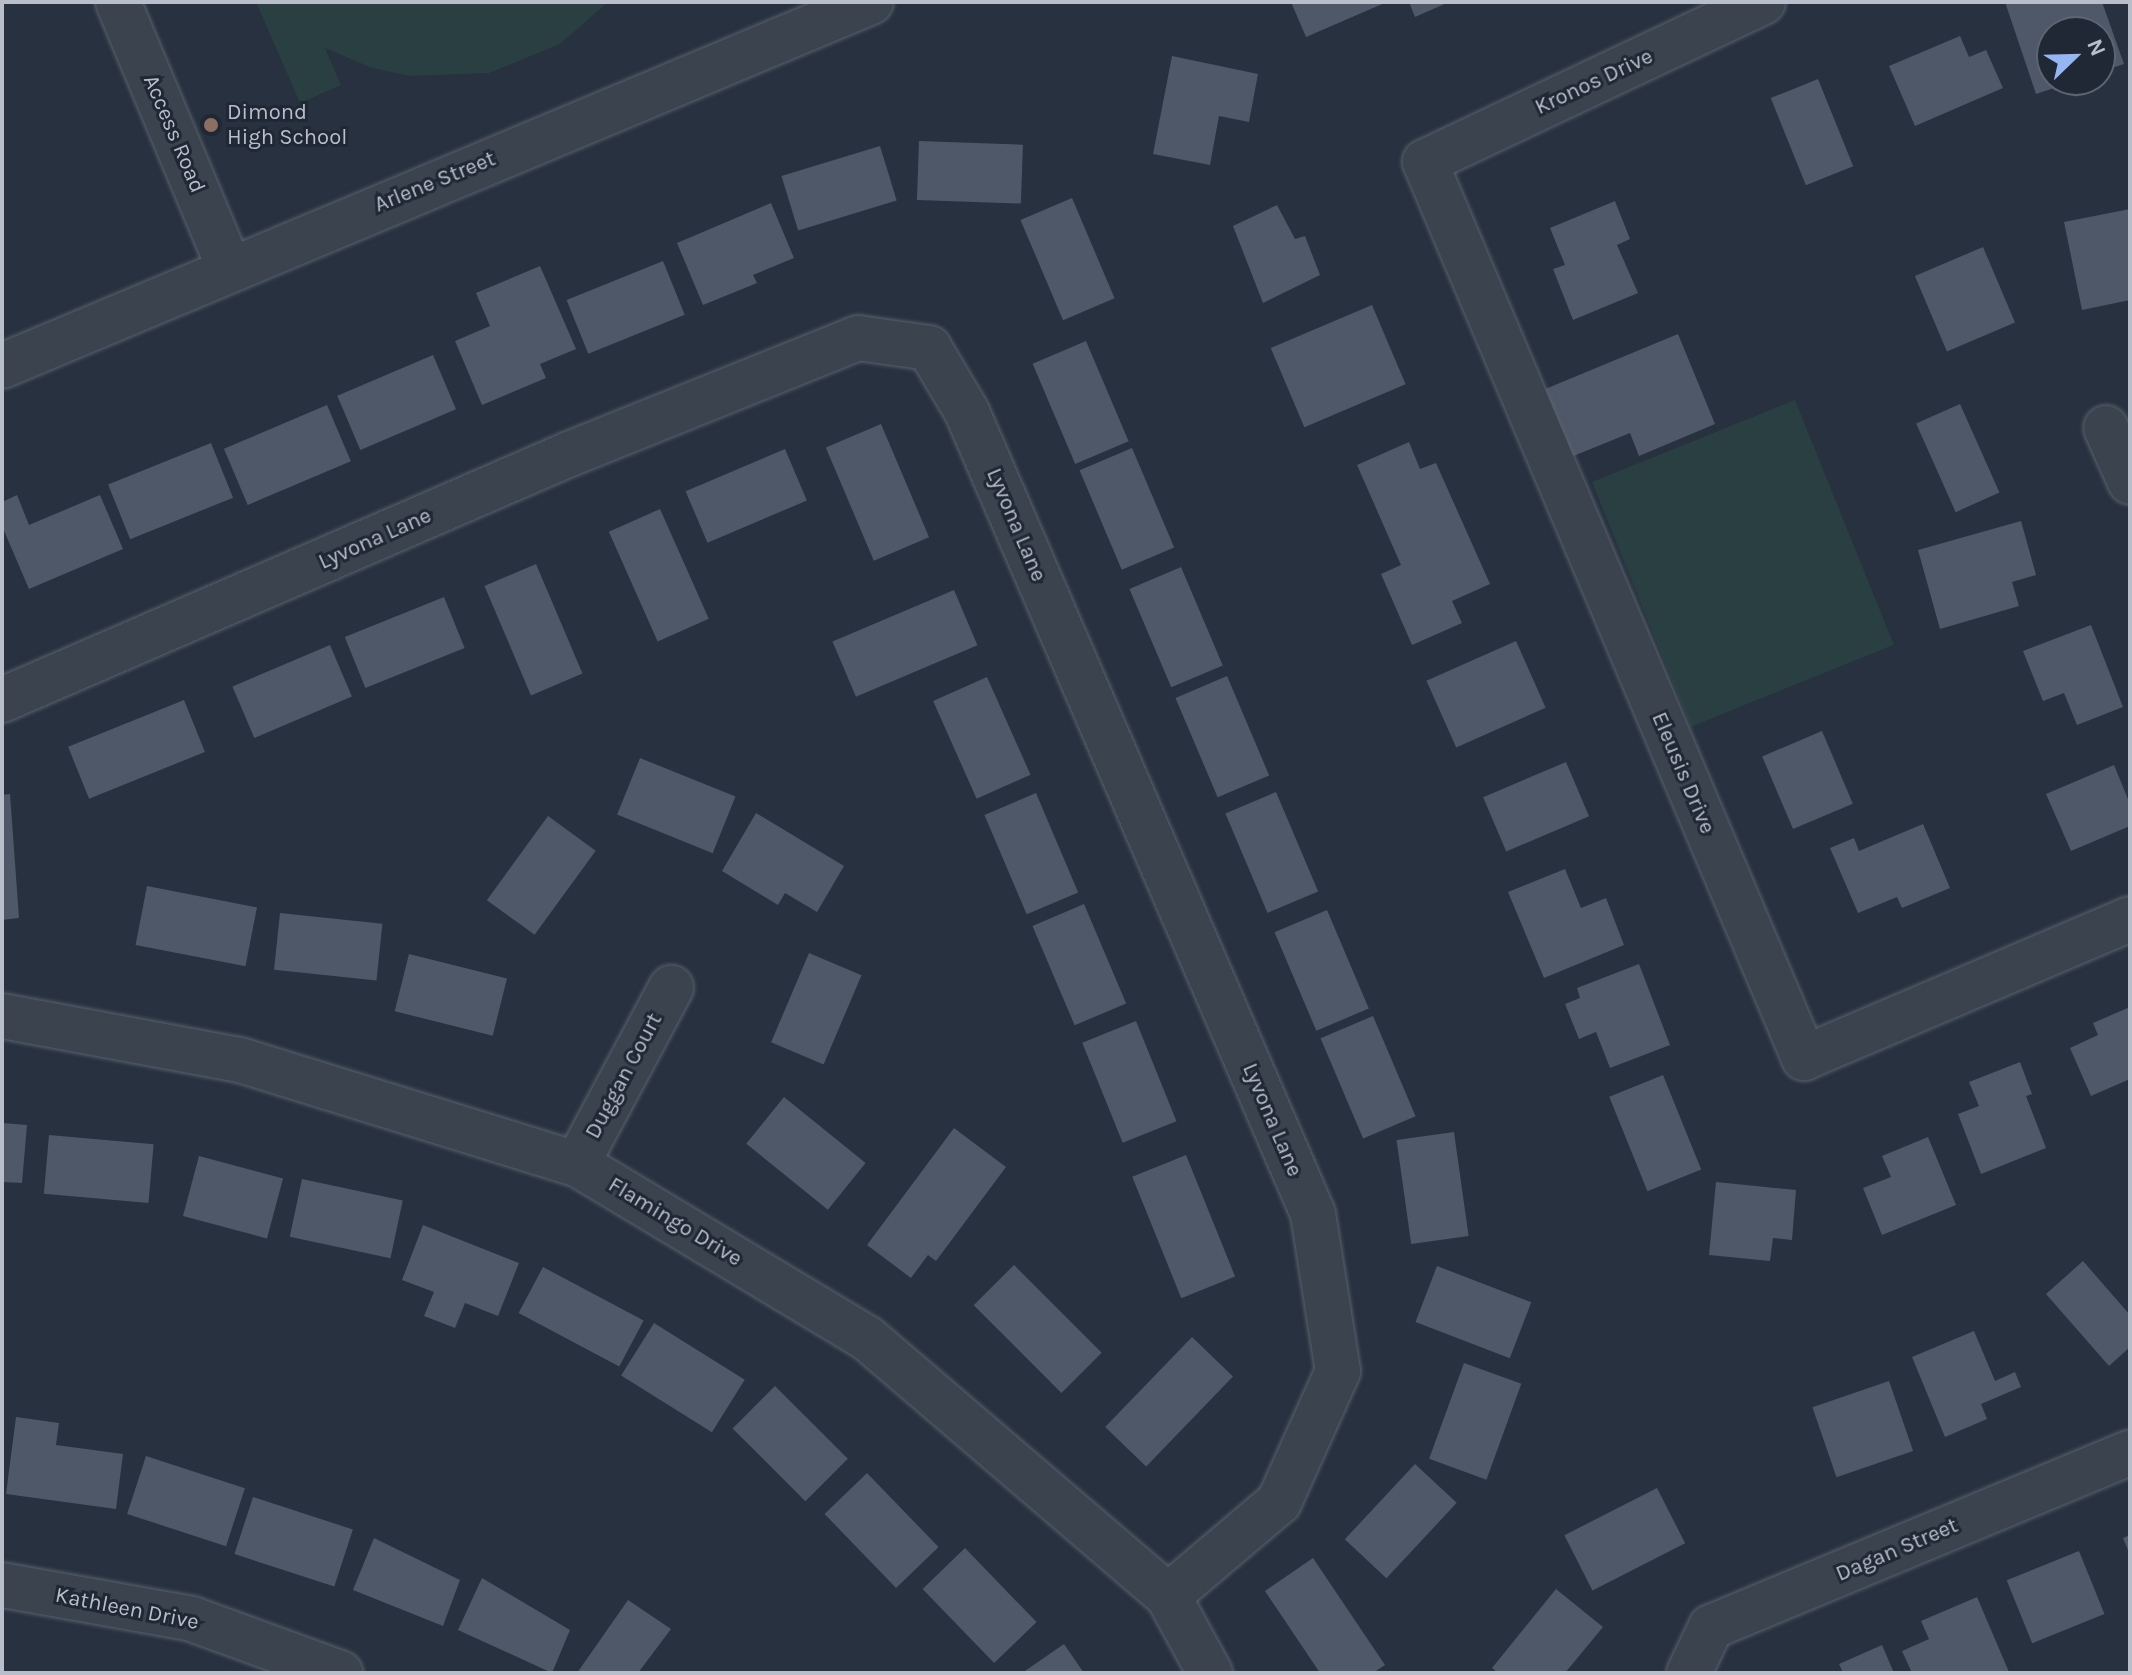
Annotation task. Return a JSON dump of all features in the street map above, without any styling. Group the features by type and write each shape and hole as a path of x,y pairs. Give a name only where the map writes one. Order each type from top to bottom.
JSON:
{"street":[{"name":"Access Road","path":"118,2 229,267"},
{"name":"Arlene Street","path":"2,366 229,267 871,2"},
{"name":"Kronos Drive","path":"1425,162 1763,2"},
{"name":"Eleusis Drive","path":"1425,162 1804,1058 2130,919"},
{"name":"Lyvona Lane","path":"2,700 567,455 858,338 929,348 967,412 1313,1214 1338,1371 1279,1502 1168,1596"},
{"path":"2106,428 2130,482"},
{"name":"Duggan Court","path":"577,1164 671,988"},
{"name":"Flamingo Drive","path":"2,1016 240,1060 577,1164 867,1338 1168,1596 1210,1673"},
{"name":"Dagan Street","path":"1689,1673 1711,1627 2130,1453"},
{"name":"Kathleen Drive","path":"2,1585 192,1619 340,1673"}],"green space":[{"path":"256,2 608,2 560,44 489,73 411,76 372,68 325,48 341,85 300,103"},
{"path":"1795,400 1894,645 1691,727 1592,482"}],"building":[{"path":"1291,2 1387,2 1306,37"},
{"path":"1409,2 1449,2 1415,17"},
{"path":"2005,2 2102,2 2107,16 2036,16 2036,94"},
{"path":"1960,36 1969,57 1986,50 2003,88 1915,126 1889,66"},
{"path":"2116,41 2124,64 2116,67"},
{"path":"1172,56 1258,74 1249,122 1219,116 1210,165 1153,154"},
{"path":"1818,79 1853,166 1806,185 1771,98"},
{"path":"919,141 1023,145 1021,204 917,200"},
{"path":"880,146 897,201 798,231 782,176"},
{"path":"1072,198 1115,298 1063,320 1020,220"},
{"path":"1615,201 1630,239 1617,245 1638,293 1573,320 1553,269 1565,265 1550,228"},
{"path":"771,203 794,258 753,275 757,283 703,305 677,243"},
{"path":"1277,205 1295,239 1305,236 1320,275 1263,303 1233,226"},
{"path":"2130,209 2130,300 2082,310 2064,222"},
{"path":"1983,247 2015,322 1947,351 1915,276"},
{"path":"663,261 685,315 588,354 567,300"},
{"path":"540,266 576,349 540,364 546,378 482,405 455,341 490,326 476,293"},
{"path":"1372,305 1406,384 1304,427 1271,348"},
{"path":"1678,334 1715,424 1639,456 1630,433 1566,459 1538,392"},
{"path":"1086,341 1129,441 1075,464 1033,364"},
{"path":"433,355 456,409 360,450 337,396"},
{"path":"1960,404 1999,493 1956,512 1916,424"},
{"path":"327,405 351,461 248,505 224,449"},
{"path":"881,424 929,537 874,561 826,447"},
{"path":"1409,442 1420,469 1436,463 1490,584 1452,601 1462,623 1412,645 1381,574 1401,565 1357,465"},
{"path":"211,443 233,498 130,539 108,485"},
{"path":"1132,448 1174,547 1122,570 1080,470"},
{"path":"785,449 807,501 707,543 686,491"},
{"path":"17,495 29,525 100,495 123,549 29,589 2,526 2,502"},
{"path":"660,509 709,619 658,641 609,532"},
{"path":"2021,521 2036,575 2012,582 2019,606 1940,629 1918,550"},
{"path":"536,564 582,674 531,695 484,586"},
{"path":"1181,567 1223,665 1171,687 1129,589"},
{"path":"954,590 977,645 856,697 832,642"},
{"path":"444,597 465,648 365,688 345,637"},
{"path":"2091,625 2123,707 2077,725 2064,693 2043,701 2023,651"},
{"path":"1516,641 1546,708 1456,748 1426,681"},
{"path":"330,645 352,697 254,738 232,686"},
{"path":"1227,676 1269,775 1218,797 1175,698"},
{"path":"987,677 1031,775 977,799 933,701"},
{"path":"184,700 205,752 89,799 68,747"},
{"path":"1822,731 1853,804 1793,829 1762,756"},
{"path":"640,758 735,797 713,853 617,815"},
{"path":"1566,762 1589,816 1506,851 1483,797"},
{"path":"2114,765 2130,804 2130,826 2071,851 2046,794"},
{"path":"1276,792 1318,891 1268,913 1225,813"},
{"path":"1036,793 1078,892 1027,914 984,815"},
{"path":"10,794 19,918 2,920 2,795"},
{"path":"756,813 844,866 817,912 785,893 778,905 722,871"},
{"path":"548,816 596,851 535,935 487,900"},
{"path":"1923,824 1950,888 1902,908 1897,897 1858,913 1830,848 1854,838 1859,851"},
{"path":"1565,869 1581,908 1606,898 1624,945 1544,978 1508,892"},
{"path":"147,886 257,907 245,966 136,945"},
{"path":"1084,904 1126,1003 1075,1025 1032,926"},
{"path":"1327,910 1369,1008 1316,1031 1275,932"},
{"path":"280,913 382,924 376,980 274,970"},
{"path":"809,953 861,975 824,1065 771,1042"},
{"path":"409,954 507,978 493,1036 395,1011"},
{"path":"1639,964 1670,1045 1610,1068 1596,1032 1579,1039 1565,1004 1580,998 1577,988"},
{"path":"2130,1007 2130,1079 2091,1096 2070,1048 2098,1035 2093,1023"},
{"path":"1373,1016 1416,1116 1363,1139 1321,1038"},
{"path":"1136,1021 1176,1121 1123,1143 1082,1043"},
{"path":"2020,1062 2032,1094 2026,1096 2046,1148 1981,1174 1958,1114 1979,1106 1969,1082"},
{"path":"1663,1075 1701,1170 1647,1191 1609,1097"},
{"path":"784,1097 866,1163 828,1210 746,1144"},
{"path":"2,1123 27,1125 22,1183 2,1182"},
{"path":"954,1128 1006,1167 936,1261 928,1255 911,1278 867,1245"},
{"path":"1454,1132 1469,1236 1411,1244 1397,1140"},
{"path":"49,1135 154,1144 148,1203 44,1194"},
{"path":"1928,1137 1956,1205 1882,1235 1863,1188 1891,1177 1882,1156"},
{"path":"1186,1155 1235,1276 1181,1298 1132,1177"},
{"path":"199,1156 283,1179 267,1238 183,1216"},
{"path":"302,1179 403,1200 390,1258 290,1237"},
{"path":"1716,1182 1796,1190 1792,1240 1773,1238 1770,1261 1709,1255"},
{"path":"423,1225 519,1263 498,1316 465,1303 455,1328 424,1316 434,1292 402,1280"},
{"path":"2083,1261 2130,1315 2130,1347 2109,1366 2046,1294"},
{"path":"1014,1265 1102,1353 1061,1393 974,1305"},
{"path":"1437,1266 1531,1302 1510,1358 1415,1322"},
{"path":"543,1267 644,1321 619,1366 519,1313"},
{"path":"654,1323 745,1380 712,1432 621,1376"},
{"path":"1974,1331 1995,1381 2015,1372 2021,1387 1981,1404 1987,1419 1945,1437 1912,1357"},
{"path":"1192,1337 1233,1377 1146,1467 1105,1427"},
{"path":"1464,1363 1521,1384 1486,1480 1429,1459"},
{"path":"1889,1381 1913,1451 1837,1477 1812,1407"},
{"path":"775,1386 848,1459 805,1501 733,1428"},
{"path":"16,1417 59,1423 56,1445 123,1454 116,1509 6,1494"},
{"path":"146,1456 245,1488 226,1546 127,1514"},
{"path":"1415,1464 1457,1503 1386,1578 1345,1539"},
{"path":"867,1473 939,1547 896,1588 825,1514"},
{"path":"1657,1488 1685,1543 1592,1590 1564,1535"},
{"path":"253,1497 353,1529 334,1587 234,1554"},
{"path":"2130,1535 2130,1555 2123,1538"},
{"path":"374,1538 460,1580 443,1626 353,1590"},
{"path":"965,1548 1037,1622 994,1663 923,1589"},
{"path":"2079,1551 2104,1614 2032,1643 2007,1580"},
{"path":"1313,1558 1385,1665 1373,1673 1320,1673 1265,1591"},
{"path":"482,1578 570,1630 552,1673 458,1630"},
{"path":"1556,1589 1603,1627 1565,1673 1498,1673 1492,1668"},
{"path":"1977,1597 2009,1672 1912,1673 1902,1651 1929,1639 1921,1621"},
{"path":"628,1600 671,1629 638,1673 577,1673"},
{"path":"1064,1644 1084,1673 1022,1673"},
{"path":"1882,1645 1894,1673 1843,1673 1839,1664"}],"place":[{"name":"Dimond High School","path":"211,125"}]}
